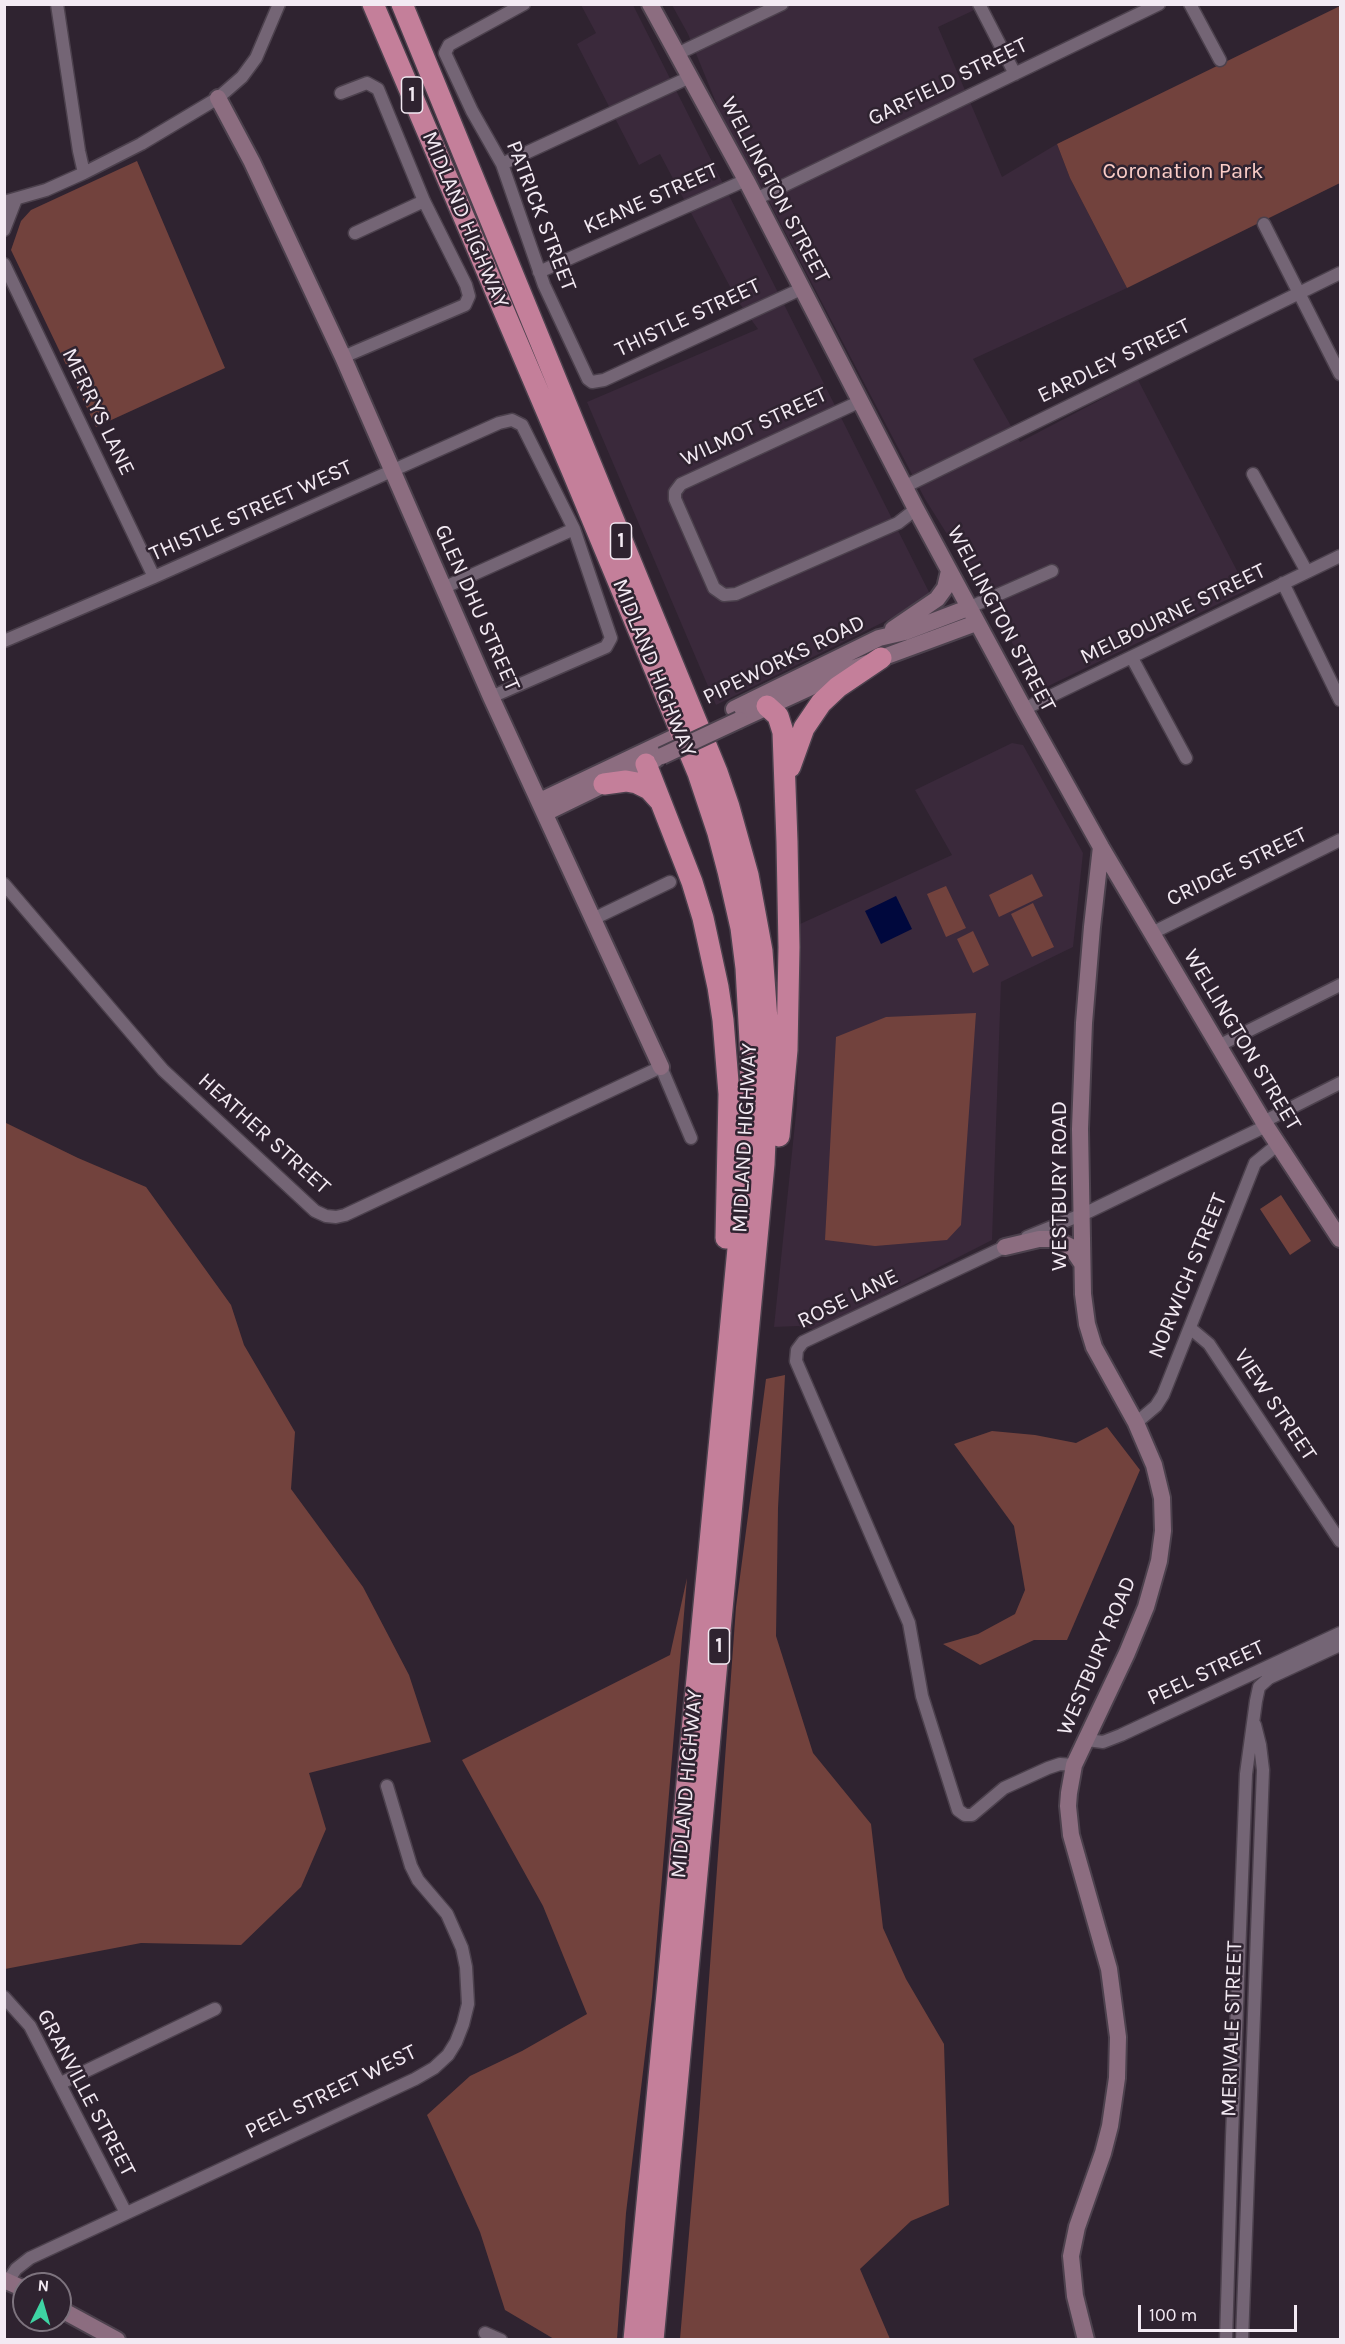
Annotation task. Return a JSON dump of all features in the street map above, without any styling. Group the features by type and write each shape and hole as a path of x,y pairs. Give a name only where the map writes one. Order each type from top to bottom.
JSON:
{"highway":[{"name":"MIDLAND HIGHWAY","path":"374,4 676,718 710,805 741,928 746,968 751,1059 745,1175 634,2340"},
{"name":"MIDLAND HIGHWAY","path":"402,4 520,297 717,772 748,875 766,981 768,1084 764,1164 653,2340"},
{"path":"786,804 794,752 811,716 878,646"},
{"path":"735,1482 758,1339 785,1081 789,947 786,804 782,725 778,716 767,706"},
{"path":"651,755 662,803 703,918 718,987 727,1057 729,1153 720,1427"},
{"path":"604,784 626,781 637,783 649,789 662,803"}],"main road":[{"name":"WELLINGTON STREET","path":"650,4 756,199 972,616 1101,847 1264,1124 1341,1239"},
{"name":"GLEN DHU STREET","path":"218,98 252,162 344,357 491,697 661,1066"},
{"path":"878,646 937,599 945,588 949,571"},
{"name":"PIPEWORKS ROAD","path":"542,807 878,646 972,616"},
{"name":"PIPEWORKS ROAD","path":"542,807 604,784 675,737 692,733 737,714 767,706 846,671 878,646"},
{"name":"WESTBURY ROAD","path":"1086,2340 1075,2296 1071,2256 1077,2227 1110,2126 1116,2094 1117,2022 1110,1969 1074,1851 1068,1818 1069,1793 1074,1765 1143,1615 1162,1547 1163,1512 1158,1480 1136,1423 1094,1347 1087,1324 1081,1262 1080,1129 1084,1023 1101,847"},
{"path":"1005,1247 1039,1239 1055,1239 1071,1247 1081,1262"},
{"path":"72,2316 117,2340"}],"street":[{"path":"57,4 84,172"},
{"path":"4,230 10,200 46,190 84,172 141,144 218,98 250,67 264,42 279,4"},
{"name":"PATRICK STREET","path":"524,4 450,44 445,49 445,53 502,164 539,272 584,372 592,382"},
{"path":"677,54 782,4"},
{"path":"979,4 1015,74"},
{"name":"GARFIELD STREET","path":"756,199 1158,4"},
{"path":"1190,4 1220,60"},
{"path":"502,164 690,77"},
{"path":"341,93 367,83 378,89 424,201 466,285 469,296 465,304 344,357"},
{"name":"KEANE STREET","path":"539,272 746,180"},
{"path":"355,233 424,201"},
{"path":"1264,224 1341,374"},
{"name":"MERRYS LANE","path":"4,264 154,577"},
{"name":"EARDLEY STREET","path":"906,486 1341,273"},
{"name":"THISTLE STREET","path":"592,382 604,380 801,288"},
{"name":"WILMOT STREET","path":"861,401 681,484 675,492 675,499 714,588 724,595 736,594 898,523 916,509"},
{"name":"THISTLE STREET WEST","path":"4,641 154,577 499,423 515,421 522,425 574,529"},
{"path":"1253,474 1306,572"},
{"path":"443,588 574,529 610,632 610,643 606,647 491,697"},
{"name":"MELBOURNE STREET","path":"1024,709 1341,556"},
{"name":"PIPEWORKS ROAD","path":"972,616 1052,571"},
{"path":"1283,583 1341,700"},
{"path":"1132,658 1186,758"},
{"name":"CRIDGE STREET","path":"1152,933 1341,840"},
{"path":"593,919 670,882"},
{"name":"HEATHER STREET","path":"4,884 163,1070 315,1211 326,1216 345,1215 661,1066"},
{"path":"1218,1046 1341,985"},
{"name":"GLEN DHU STREET","path":"661,1066 691,1138"},
{"name":"ROSE LANE","path":"1074,1765 1048,1768 1004,1788 972,1815 965,1815 958,1810 922,1696 909,1623 801,1375 796,1355 800,1346 809,1339 829,1332 1005,1247 1081,1215 1341,1083"},
{"name":"NORWICH STREET","path":"1136,1423 1158,1404 1255,1163 1278,1145"},
{"name":"VIEW STREET","path":"1190,1328 1209,1344 1341,1540"},
{"name":"PEEL STREET","path":"1087,1740 1103,1742 1121,1735 1341,1633"},
{"name":"MERIVALE STREET","path":"1226,2340 1246,1774 1257,1693 1263,1682 1341,1645"},
{"name":"MERIVALE STREET","path":"1242,2340 1263,1770 1254,1721"},
{"name":"PEEL STREET WEST","path":"6,2281 30,2258 415,2079 434,2068 448,2055 456,2042 468,2004 468,1986 462,1948 447,1914 418,1880 411,1866 387,1786"},
{"name":"GRANVILLE STREET","path":"4,1997 30,2026 126,2213"},
{"path":"61,2083 215,2009"},
{"path":"485,2334 502,2336"}],"shaded area":[{"path":"581,5 633,5 932,598 716,705 587,402 758,329 737,300 660,154 639,165 577,44 596,33"},
{"path":"672,5 985,5 938,27 1002,177 1057,144 1070,178 1127,288 973,359 1020,442 1138,380 1247,590 1038,691 994,609 925,499 765,194 733,144 688,34"},
{"path":"1012,743 1023,745 1083,853 1073,947 1001,982 992,1240 816,1330 798,1326 774,1327 797,1104 800,924 952,855 915,790"},
{"path":"896,896 912,929 881,944 865,911"}],"green space":[{"name":"Coronation Park","path":"1340,6 1340,183 1127,288 1070,178 1057,144"},
{"path":"137,161 225,368 96,427 11,250 21,221 31,210"},
{"path":"1032,874 1043,896 999,917 989,895"},
{"path":"946,886 966,928 946,937 927,894"},
{"path":"1033,903 1054,947 1032,957 1011,914"},
{"path":"973,931 989,965 973,973 957,939"},
{"path":"976,1013 961,1225 947,1240 875,1246 825,1240 836,1037 886,1017"},
{"path":"4,1122 78,1158 146,1187 231,1305 244,1345 295,1432 291,1489 363,1587 409,1675 431,1742 309,1773 326,1829 301,1887 241,1945 141,1943 5,1969"},
{"path":"1281,1195 1311,1241 1290,1255 1260,1209"},
{"path":"785,1375 778,1508 776,1636 813,1753 871,1824 883,1928 906,1979 944,2044 949,2205 911,2221 860,2269 890,2339 680,2339 699,2117 736,1607 766,1379"},
{"path":"1107,1427 1140,1470 1067,1640 1034,1640 980,1665 943,1644 978,1634 1015,1614 1025,1590 1014,1526 954,1444 992,1431 1035,1435 1076,1443"},
{"path":"687,1578 652,1997 626,2213 617,2339 554,2339 505,2310 480,2232 427,2115 470,2076 522,2051 587,2014 543,1906 462,1760 670,1655"}]}
